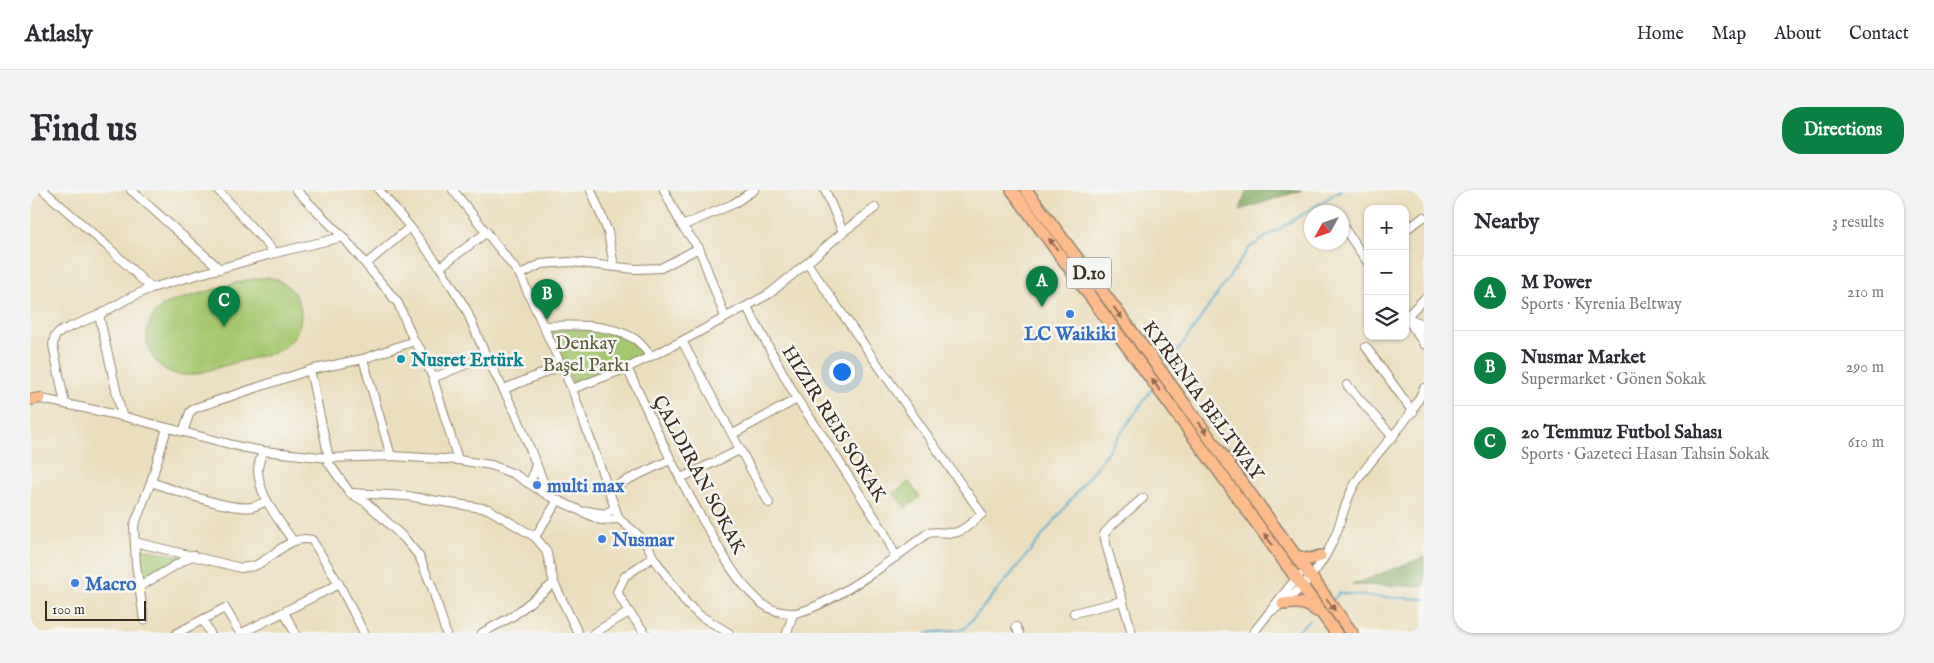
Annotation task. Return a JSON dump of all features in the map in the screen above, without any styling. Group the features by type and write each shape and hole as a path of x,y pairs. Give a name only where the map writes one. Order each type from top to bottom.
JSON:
{"highway":[{"name":"KYRENIA BELTWAY","path":"1012,190 1336,633"},
{"name":"KYRENIA BELTWAY","path":"1026,190 1151,357 1352,633"},
{"path":"1297,556 1306,560 1313,559 1324,553"},
{"path":"1283,604 1298,602 1307,604 1323,615"}],"street":[{"path":"43,190 107,246 150,288"},
{"path":"131,190 220,269"},
{"path":"218,190 275,253"},
{"path":"296,190 343,237 398,303 414,341 421,350 433,378 458,460"},
{"path":"379,190 440,266 466,309 486,356 504,389 549,496"},
{"path":"454,190 520,275 572,390 619,519 648,546 653,557 687,604 712,627 729,633"},
{"path":"591,190 608,232 614,266"},
{"path":"664,190 682,226 699,248 725,317"},
{"path":"682,226 733,204 754,190"},
{"path":"825,190 843,232"},
{"path":"572,390 627,368 682,342 769,294 843,232 875,208"},
{"path":"1409,227 1424,218"},
{"path":"366,264 410,227"},
{"path":"440,266 487,232"},
{"path":"1349,235 1364,255"},
{"path":"65,404 53,344 55,336 63,330 99,315 150,288 275,253 343,237"},
{"path":"520,275 542,264 554,263 635,269 661,268 699,248"},
{"path":"627,368 670,460 731,569 758,601 770,610 793,614 817,606 836,596 896,557 928,533 934,531 954,533 961,531 982,514 807,263"},
{"path":"1409,313 1424,299"},
{"path":"747,307 796,399 822,435 884,532 896,557"},
{"path":"99,315 122,416"},
{"path":"1409,319 1418,322 1424,330"},
{"path":"1409,323 1424,344"},
{"path":"543,326 583,325 616,331 637,340 651,356"},
{"path":"183,432 190,412 196,408 310,370 363,359 414,341"},
{"path":"682,342 769,503"},
{"path":"1366,347 1413,412"},
{"path":"433,378 486,356"},
{"path":"363,359 391,456"},
{"path":"504,389 561,366"},
{"path":"310,370 331,469 350,493 367,503 416,552 428,575 446,633"},
{"path":"1347,386 1393,436"},
{"path":"1253,633 1278,599 1309,573 1324,553 1355,485 1413,412 1424,388"},
{"path":"33,398 122,416 263,451 329,458 391,456 458,460 491,465 514,474 549,496 600,520 619,519"},
{"path":"733,434 796,399"},
{"path":"144,620 139,588 134,526 167,428"},
{"path":"681,478 740,450"},
{"path":"263,451 258,468 260,483 267,501 293,541"},
{"path":"608,489 670,460"},
{"path":"528,483 532,478 536,462"},
{"path":"150,482 188,495 234,506 252,507 267,501"},
{"path":"350,493 407,496 488,509 535,538 546,550 554,583 578,633"},
{"path":"1132,633 1106,548 1104,534 1112,524 1142,498"},
{"path":"535,538 558,500"},
{"path":"577,509 605,514 615,508"},
{"path":"135,542 241,568 253,566 293,541 303,538 312,540 339,584 364,633"},
{"path":"139,588 193,555"},
{"path":"645,633 617,592 624,576 653,557"},
{"path":"1270,612 1283,604 1300,582"},
{"path":"482,633 513,616 554,583"},
{"path":"177,633 225,608 242,633 339,584"},
{"path":"1074,613 1122,601"},
{"path":"284,612 295,633"},
{"path":"594,633 629,612"},
{"path":"787,633 793,614"},
{"path":"203,620 210,633"}],"green space":[{"path":"1247,190 1302,190 1240,210"},
{"path":"268,277 282,282 292,291 298,301 301,313 300,325 295,336 286,346 273,353 190,375 172,373 159,365 154,359 148,345 148,326 163,306 246,280"},
{"name":"Denkay Başel Parkı","path":"579,328 607,332 623,337 637,347 644,355 573,383 549,329"},
{"path":"909,482 920,497 905,508 894,493"},
{"path":"139,548 184,557 143,579"},
{"path":"1424,557 1424,586 1352,585"}],"waterway":[{"path":"1165,370 1249,248 1341,190"},
{"path":"927,633 964,629 1062,512 1152,389"},
{"path":"1334,599 1339,593 1424,599"},
{"path":"1295,633 1309,621"}],"place":[{"name":"M Power","path":"1042,307"},
{"name":"LC Waikiki","path":"1070,314"},
{"name":"Nusmar Market","path":"547,320"},
{"name":"20 Temmuz Futbol Sahası","path":"224,327"},
{"name":"Nusret Ertürk","path":"401,359"},
{"name":"multi max","path":"537,485"},
{"name":"Nusmar","path":"602,539"},
{"name":"Macro","path":"75,583"}]}
